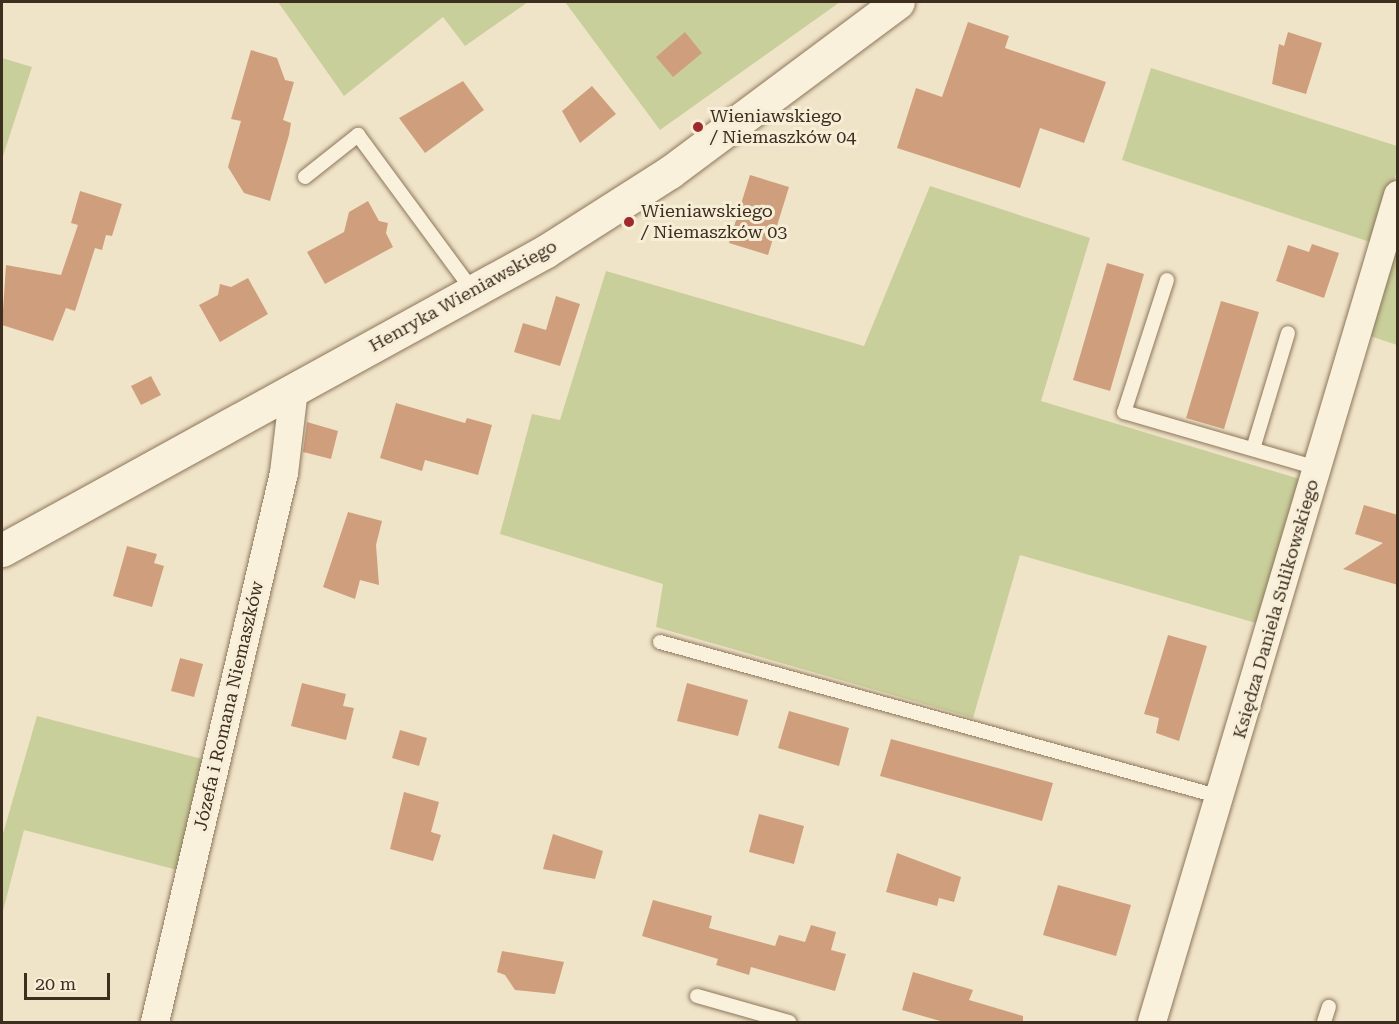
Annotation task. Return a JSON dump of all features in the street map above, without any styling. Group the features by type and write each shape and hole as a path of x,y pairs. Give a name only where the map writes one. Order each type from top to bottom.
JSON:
{"street":[{"name":"Henryka Wieniawskiego","path":"2,550 473,291 670,172 898,2"},
{"name":"Księdza Daniela Sulikowskiego","path":"1152,1023 1398,195"},
{"name":"Józefa i Romana Niemaszków","path":"155,1023 284,473 294,389"}],"lane":[{"path":"305,177 358,135 473,291"},
{"path":"1167,280 1124,412 1317,468"},
{"path":"1253,449 1288,333"},
{"path":"660,642 1221,797"},
{"path":"697,996 789,1023"},
{"path":"1324,1023 1329,1007"}],"green space":[{"path":"278,2 528,2 465,46 443,17 344,96"},
{"path":"565,2 840,2 660,130"},
{"path":"2,58 32,67 2,159"},
{"path":"1151,68 1397,146 1397,170 1376,244 1122,160"},
{"path":"930,186 1090,238 1041,401 1303,480 1263,625 1020,555 973,718 656,627 663,584 500,534 532,414 560,420 606,271 864,346"},
{"path":"1397,242 1397,345 1370,336"},
{"path":"37,716 206,760 181,871 24,830 2,915 2,837"}],"building":[{"path":"968,22 1009,36 1005,48 1106,82 1084,143 1040,128 1020,188 897,148 916,88 942,97"},
{"path":"685,32 702,53 673,77 656,57"},
{"path":"1288,32 1322,43 1306,94 1272,84 1279,44 1284,46"},
{"path":"251,50 277,58 285,80 294,82 283,120 291,123 289,135 270,201 244,193 228,167 241,121 231,119"},
{"path":"463,81 484,110 425,153 399,118"},
{"path":"592,86 616,114 580,143 562,111"},
{"path":"750,175 789,187 768,255 729,243"},
{"path":"80,191 122,204 112,236 106,235 102,250 95,248 75,311 66,308 53,341 2,325 6,265 61,275 78,225 71,223"},
{"path":"368,201 379,221 388,223 386,233 393,247 325,284 307,252 344,232 349,212"},
{"path":"1312,244 1339,253 1324,298 1276,281 1288,245 1309,252"},
{"path":"1107,263 1144,274 1110,391 1073,380"},
{"path":"248,278 268,314 220,342 199,305 218,295 220,284 231,287"},
{"path":"556,296 580,304 560,366 514,352 523,323 546,330"},
{"path":"1221,301 1259,312 1224,429 1186,418"},
{"path":"151,376 161,395 141,405 131,386"},
{"path":"396,403 465,423 467,418 492,425 478,475 425,460 422,471 380,458"},
{"path":"307,422 338,431 331,459 303,452"},
{"path":"1364,505 1398,515 1398,585 1343,569 1383,543 1355,534"},
{"path":"348,512 382,521 376,545 379,585 360,580 355,599 323,587"},
{"path":"127,546 157,554 154,563 164,566 152,607 113,596"},
{"path":"1168,635 1207,646 1179,741 1156,733 1159,718 1144,714"},
{"path":"180,658 203,664 194,697 171,691"},
{"path":"302,683 346,694 343,706 354,708 346,740 291,726"},
{"path":"687,683 748,700 738,736 677,721"},
{"path":"789,711 849,728 839,766 778,748"},
{"path":"400,730 427,738 419,766 392,758"},
{"path":"891,739 1053,783 1042,821 880,776"},
{"path":"404,792 439,802 431,832 441,835 433,861 390,849"},
{"path":"759,814 804,826 794,864 749,852"},
{"path":"553,834 603,851 595,879 543,869"},
{"path":"897,853 961,877 954,902 939,898 937,906 886,892"},
{"path":"1058,885 1131,905 1116,956 1043,935"},
{"path":"653,900 712,916 709,928 775,946 779,935 805,942 811,925 836,932 831,950 846,954 835,991 751,967 749,975 716,965 718,959 642,936"},
{"path":"502,951 564,962 555,994 515,990 505,975 497,972"},
{"path":"913,972 973,990 969,1000 1023,1016 1023,1023 947,1023 902,1010"}],"place":[{"name":"Wieniawskiego / Niemaszków 04","path":"698,127"},
{"name":"Wieniawskiego / Niemaszków 03","path":"629,222"}]}
